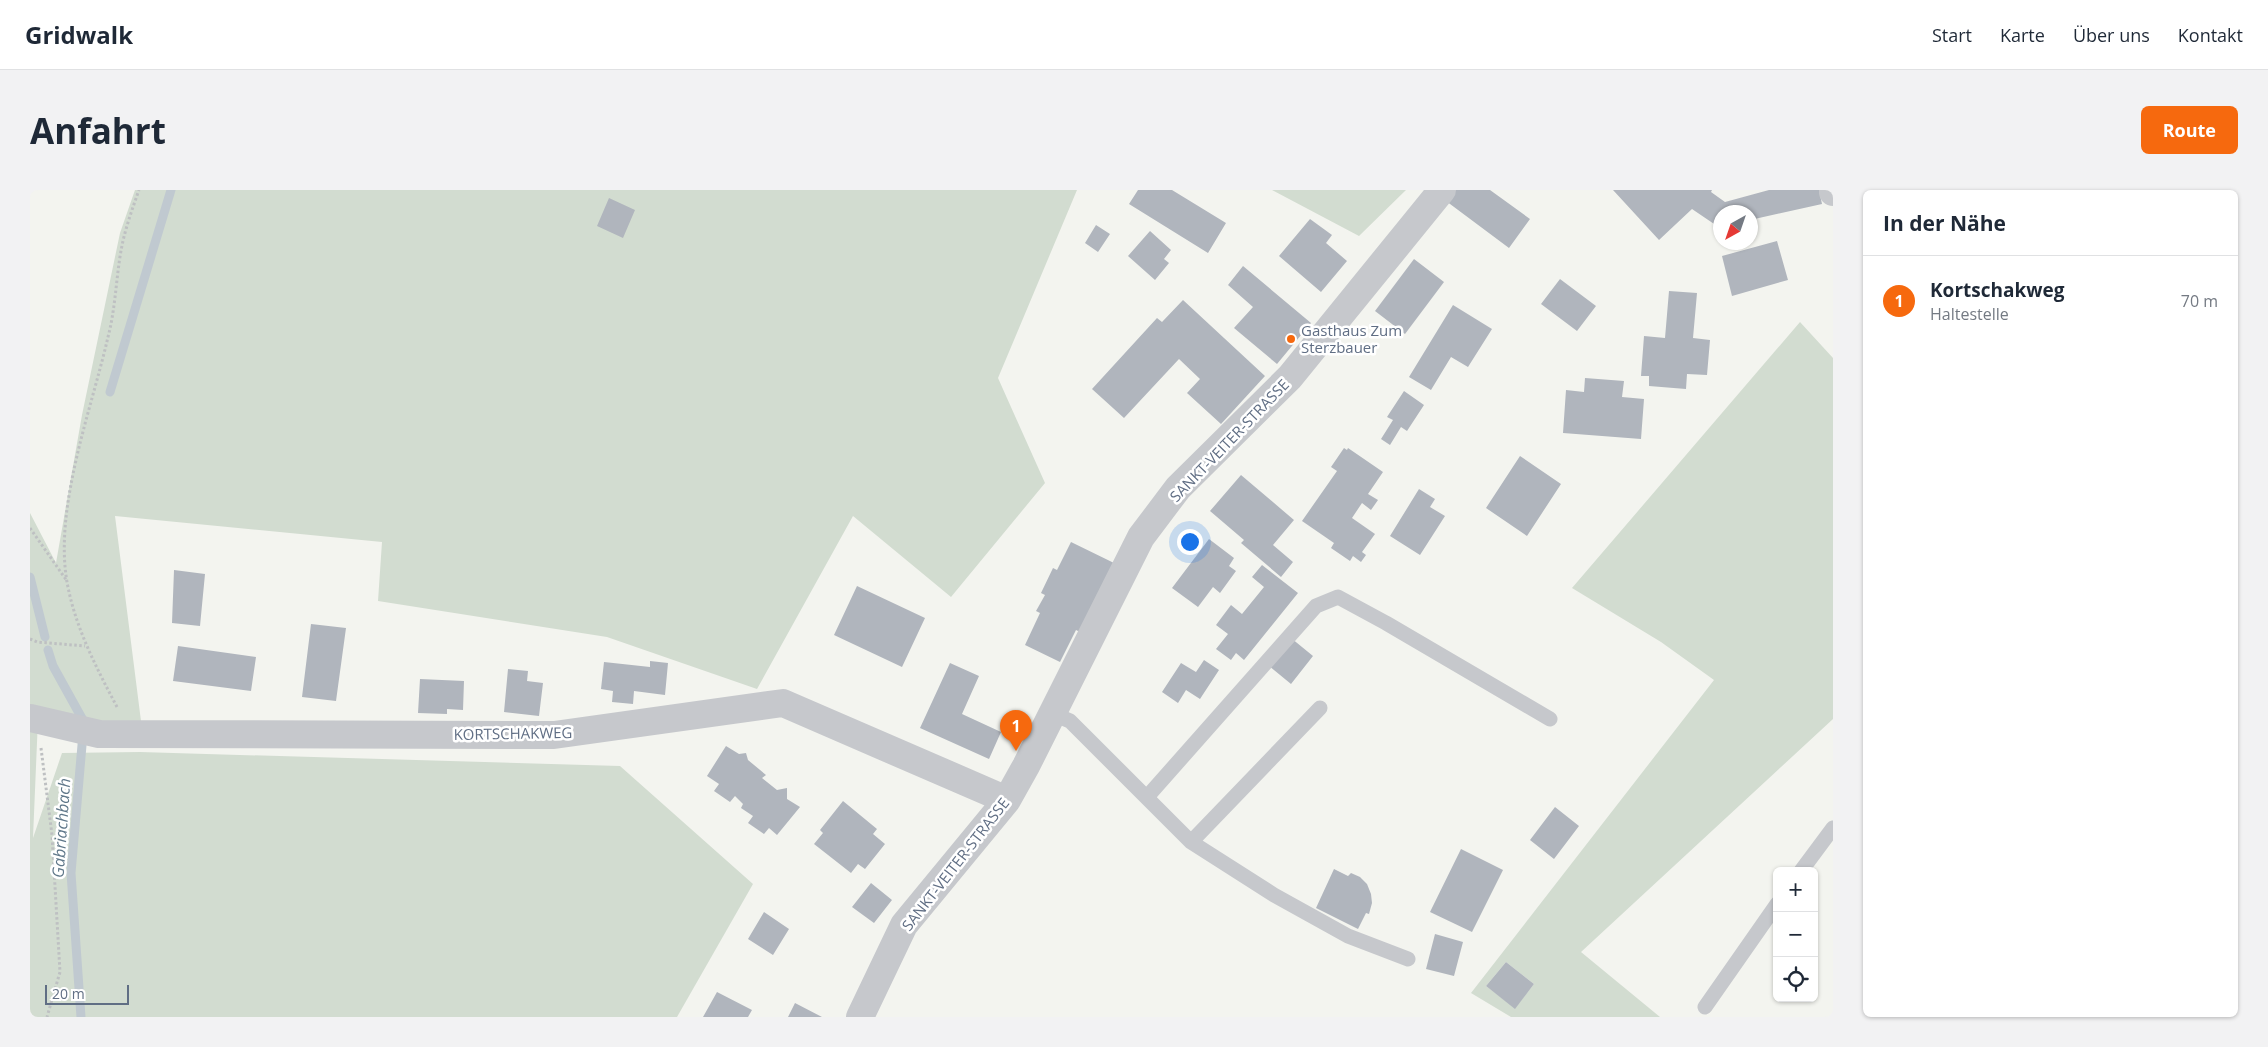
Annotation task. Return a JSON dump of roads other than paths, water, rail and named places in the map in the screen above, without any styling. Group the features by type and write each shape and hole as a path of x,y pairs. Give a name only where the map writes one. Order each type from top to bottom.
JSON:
{"street":[{"name":"SANKT-VEITER-STRASSE","path":"860,1017 904,925 1007,800 1141,537 1178,488 1290,377 1442,190"},
{"name":"KORTSCHAKWEG","path":"43,721 98,734 554,735 783,703 1007,800"}],"lane":[{"path":"1147,797 1316,606 1338,597 1550,719"},
{"path":"1191,842 1320,708"},
{"path":"1051,713 1070,722 1191,842 1274,894 1348,936 1408,959"},
{"path":"1804,867 1833,828"},
{"path":"1705,1007 1773,910"}],"waterway":[{"path":"110,392 171,190"},
{"name":"Gabriachbach","path":"30,577 45,637"},
{"name":"Gabriachbach","path":"48,650 53,666 84,722 71,873 81,1017"}],"place":[{"name":"Gasthaus Zum Sterzbauer","path":"1291,339"},
{"name":"Kortschakweg","path":"1016,751"}]}
